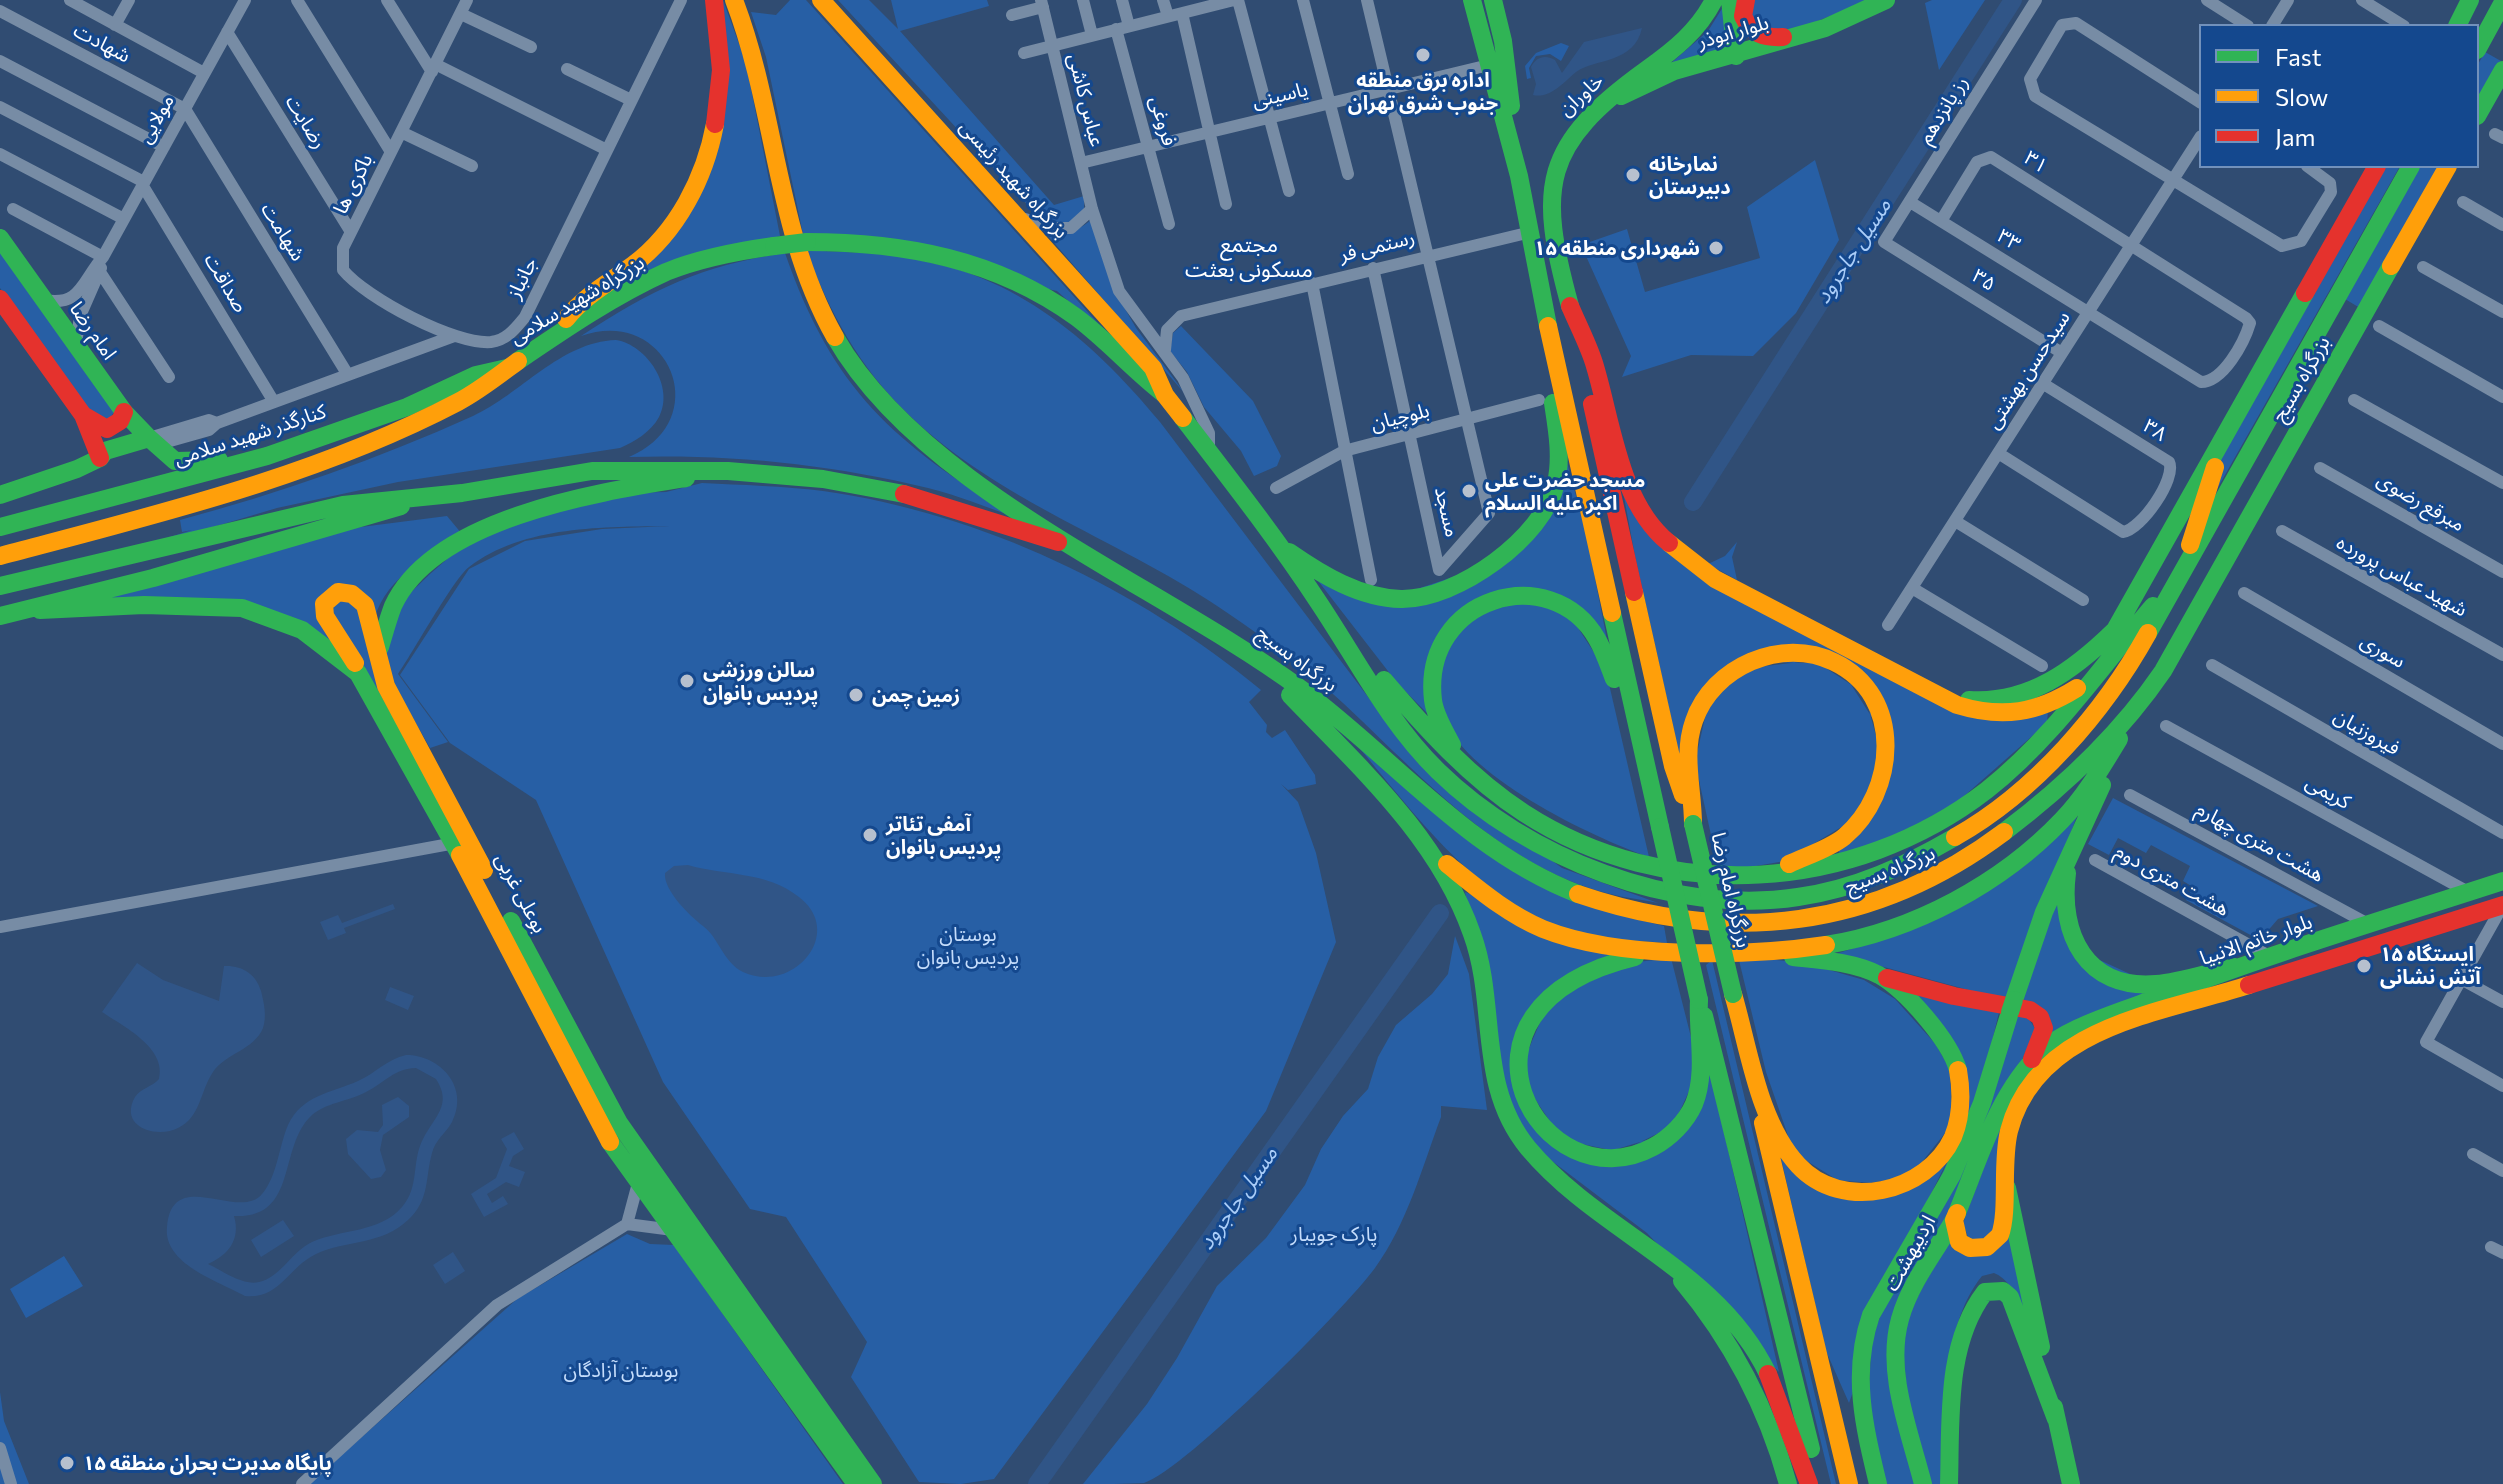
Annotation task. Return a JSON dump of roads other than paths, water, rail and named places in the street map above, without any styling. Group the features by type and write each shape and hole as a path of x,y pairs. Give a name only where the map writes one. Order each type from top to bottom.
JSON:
{"main road":[{"path":"558,334 568,315 653,247 699,180 716,128 723,80 714,0"},
{"path":"734,0 753,48 797,257 813,300 844,354 888,412 929,447 988,490 1087,550"},
{"name":"بزرگراه شهید رئیسی","path":"821,0 1153,368 1165,395"},
{"path":"1472,0 1519,176 1548,326 1699,1000 1713,1044 1820,1484"},
{"path":"1493,0 1503,41 1519,176"},
{"name":"خاوران","path":"1570,306 1548,208 1561,150 1569,135 1593,110 1687,38 1714,0"},
{"path":"1730,0 1736,56"},
{"path":"1746,0 1743,16 1758,35 1782,38 1825,28"},
{"name":"بلوار ابوذر","path":"1593,110 1674,71 1736,56 1825,28 1886,0"},
{"path":"2458,24 2470,0"},
{"path":"2479,46 2503,2"},
{"path":"2479,113 2500,79"},
{"path":"1873,663 1904,667 1966,700 1980,702 2018,695 2069,670 2115,630 2376,168"},
{"name":"بزرگراه بسیج","path":"1165,395 1319,602 1363,675 1412,741 1445,777 1500,823 1565,860 1620,881 1749,900 1831,890 1876,877 1942,847 1989,816 2053,759 2111,694 2410,168"},
{"name":"بزرگراه بسیج","path":"1087,550 1246,647 1329,711 1477,837 1510,859 1575,892 1616,906 1737,924 1792,922 1862,908 1963,864 2024,819 2140,705 2180,645 2250,513 2447,168"},
{"name":"امام رضا","path":"0,238 127,415 152,442 177,462"},
{"name":"بزرگراه شهید سلامی","path":"0,556 166,512 348,452 460,401 558,334 667,272 733,252 774,246 807,242 895,245 946,256 993,272 1058,305 1165,395"},
{"path":"0,299 7,318 83,415 100,458"},
{"path":"1570,306 1593,359 1629,484 1649,524 1697,568 1960,707 1995,715 2041,708 2091,678"},
{"name":"بزرگراه امام رضا","path":"1570,306 1673,766 1693,824 1849,1484"},
{"path":"1274,541 1330,580 1377,596 1410,599 1459,583 1524,540 1549,506 1558,471 1555,413 1546,364 1548,326"},
{"name":"کنارگذر شهید سلامی","path":"0,527 267,456 407,407 476,375 507,368"},
{"path":"83,415 107,429 127,415"},
{"path":"0,495 152,442"},
{"path":"1319,602 1402,701 1458,757 1524,813 1573,840 1625,861 1730,878 1778,875 1843,864 1894,847 1933,827 1986,791 2017,763 2180,574 2213,478 2220,445"},
{"path":"177,462 267,456"},
{"path":"0,586 343,505 520,485 592,471 823,479 903,494 1087,550"},
{"path":"378,657 385,621 396,597 427,566 472,534 524,514 587,497 715,473"},
{"path":"0,616 37,609 444,493"},
{"name":"بوعلی غربی","path":"856,1484 638,1183 601,1127 455,843 358,673 351,655 325,616 324,604 331,595 352,594 365,605 386,686 619,1123 873,1484"},
{"path":"1458,757 1433,700 1434,665 1445,638 1467,612 1488,601 1527,595 1553,601 1591,627 1607,653 1642,794 1660,827"},
{"name":"بوعلی غربی","path":"37,609 53,612 144,605 242,608 302,630 358,673"},
{"path":"1246,647 1430,851 1493,903 1539,930 1587,945 1662,950 1752,951 1851,940 1902,923 1967,892 1998,873 2061,821 2115,746 2140,705"},
{"path":"1693,824 1689,736 1701,704 1721,679 1761,657 1805,654 1848,671 1871,695 1884,720 1889,749 1885,779 1871,808 1852,829 1819,852 1793,863 1730,878"},
{"path":"1878,1484 1857,1395 1862,1337 1871,1315 1952,1175 1982,1103 2044,912 2105,778 2115,746"},
{"path":"1430,851 1461,899 1475,940 1496,1088 1513,1128 1545,1168 1657,1251 1722,1306 1742,1329 1782,1402 1809,1484"},
{"path":"2069,860 2064,909 2068,931 2078,950 2099,971 2120,981 2154,985 2235,967"},
{"name":"بلوار خاتم الانبیا","path":"2038,1063 2082,1027 2235,967 2503,881"},
{"name":"بلوار خاتم الانبیا","path":"2038,1063 2143,1019 2503,905"},
{"path":"1662,950 1614,962 1584,974 1551,995 1535,1012 1519,1046 1518,1071 1522,1094 1536,1122 1562,1146 1593,1157 1632,1155 1668,1137 1689,1114 1698,1092 1699,1000"},
{"path":"1752,951 1819,960 1924,989 2030,1010 2040,1017 2044,1028 2038,1063 2009,1125 2004,1173 2004,1225 1994,1243 1984,1249 1964,1246 1959,1242 1954,1220"},
{"path":"1733,994 1785,1148 1795,1162 1821,1182 1841,1189 1877,1192 1910,1182 1932,1168 1953,1136 1962,1102 1958,1066 1941,1037 1925,1016 1878,975"},
{"name":"اردیبهشت","path":"1923,1484 1901,1393 1896,1346 1900,1320 1910,1296 1954,1220 2006,1095 2038,1063"},
{"path":"2004,1173 2071,1484"},
{"path":"1657,1251 1712,1315 1746,1368 1771,1423 1788,1484"},
{"path":"1949,1484 1953,1407 1962,1342 1974,1305 1985,1292 2003,1291 2010,1297 2056,1419"}],"street":[{"path":"70,0 204,73"},
{"path":"115,25 129,0"},
{"name":"مولايی","path":"103,257 245,0"},
{"path":"297,0 391,152"},
{"path":"387,0 433,68 607,150"},
{"name":"باکری ها","path":"454,336 356,286 343,270 343,248 467,0"},
{"name":"جانباز","path":"152,442 209,420 217,423 454,336 494,342 510,335 525,317 681,0"},
{"path":"1083,0 1092,35"},
{"name":"فروغی","path":"1122,0 1123,28 1169,224"},
{"path":"1163,0 1168,16"},
{"path":"1024,53 1211,3 1236,0 1289,191"},
{"path":"1303,0 1348,174"},
{"path":"1367,0 1468,421"},
{"name":"رز پانزدهم","path":"1884,242 2036,0"},
{"path":"2207,0 2245,24"},
{"path":"2273,24 2288,0"},
{"path":"2362,0 2401,24"},
{"path":"1012,15 1042,3"},
{"name":"عباس کاشی","path":"1042,3 1092,209 1119,291 1183,378 1209,433 1209,452"},
{"name":"شهادت","path":"0,11 185,109"},
{"path":"1182,13 1226,204"},
{"path":"461,14 531,47"},
{"path":"2199,102 2076,23 2062,25 2030,79 2035,96 2282,246 2301,241 2331,192 2330,183 2310,168"},
{"name":"رضایت","path":"227,32 351,232"},
{"path":"0,61 164,147"},
{"name":"یاسینی","path":"1081,163 1489,65"},
{"path":"567,69 631,100"},
{"path":"0,107 144,184"},
{"name":"شهامت","path":"185,109 348,375"},
{"path":"401,132 472,166"},
{"name":"سیدحسن بهشتی","path":"1888,625 2199,139"},
{"path":"0,154 124,219"},
{"name":"۳۱","path":"1941,221 1977,162 1991,157 2131,246"},
{"name":"صداقت","path":"144,184 274,402"},
{"name":"۳۳","path":"1910,202 2201,382 2211,382 2219,376 2250,323 2131,246"},
{"path":"2463,202 2503,225"},
{"path":"13,209 103,257"},
{"path":"1018,215 1032,222 1066,228 1077,225 1092,209"},
{"name":"رستمی فر","path":"1165,350 1167,330 1181,316 1429,254 1531,232"},
{"name":"۳۵","path":"1884,242 2062,353"},
{"path":"76,344 80,316 100,272 103,257"},
{"path":"44,300 60,303 76,297 103,257"},
{"path":"2423,267 2503,312"},
{"path":"1373,268 1409,435"},
{"path":"100,272 169,377"},
{"path":"1312,283 1371,580"},
{"path":"2379,326 2503,397"},
{"name":"۳۸","path":"1998,453 2123,532 2137,526 2170,478 2169,462 2042,383"},
{"name":"بلوچیان","path":"1276,488 1344,451 1539,400"},
{"path":"2354,400 2503,483"},
{"path":"127,415 179,434 177,462"},
{"name":"مسجد","path":"1409,435 1439,570 1489,513 1468,421"},
{"name":"مبرقع رضوی","path":"2320,468 2503,572"},
{"path":"1955,521 2083,600"},
{"name":"شهید عباس پرورده","path":"2282,531 2503,655"},
{"path":"1912,588 2042,666"},
{"name":"سوری","path":"2244,593 2503,744"},
{"name":"فیروزنیان","path":"2212,665 2503,833"},
{"name":"کریمی","path":"2166,726 2470,893"},
{"name":"هشت متری چهارم","path":"2130,795 2370,925"},
{"path":"0,927 455,843"},
{"name":"هشت متری دوم","path":"2095,860 2271,957"},
{"path":"2503,905 2426,1042 2503,1086"},
{"path":"2461,979 2503,1002"},
{"path":"2473,1154 2503,1171"},
{"path":"627,1224 638,1183"},
{"path":"302,1484 497,1305 627,1224 673,1230"},
{"path":"0,1448 11,1484"}],"waterway":[{"name":"مسیل جاجرود","path":"1693,502 2013,0"},
{"name":"مسیل جاجرود","path":"1037,1484 1440,913"}],"place":[{"name":"اداره برق منطقه جنوب شرق تهران","path":"1423,55"},
{"name":"نمارخانه دبیرستان","path":"1633,175"},
{"name":"شهرداری منطقه ۱۵","path":"1716,248"},
{"name":"مسجد حضرت علی اکبر علیه السلام","path":"1469,491"},
{"name":"سالن ورزشی پردیس بانوان","path":"687,681"},
{"name":"زمین چمن","path":"856,695"},
{"name":"آمفی تئاتر پردیس بانوان","path":"870,835"},
{"name":"ایستگاه ۱۵ آتش نشانی","path":"2364,966"},
{"name":"پایگاه مدیرت بحران منطقه ۱۵","path":"67,1463"}],"district":[{"name":"مجتمع مسکونی بعثت","path":"1249,258"}],"park label":[{"name":"بوستان پردیس بانوان","path":"968,946"},
{"name":"پارک جویبار","path":"1334,1234"},
{"name":"بوستان آزادگان","path":"621,1370"}]}
